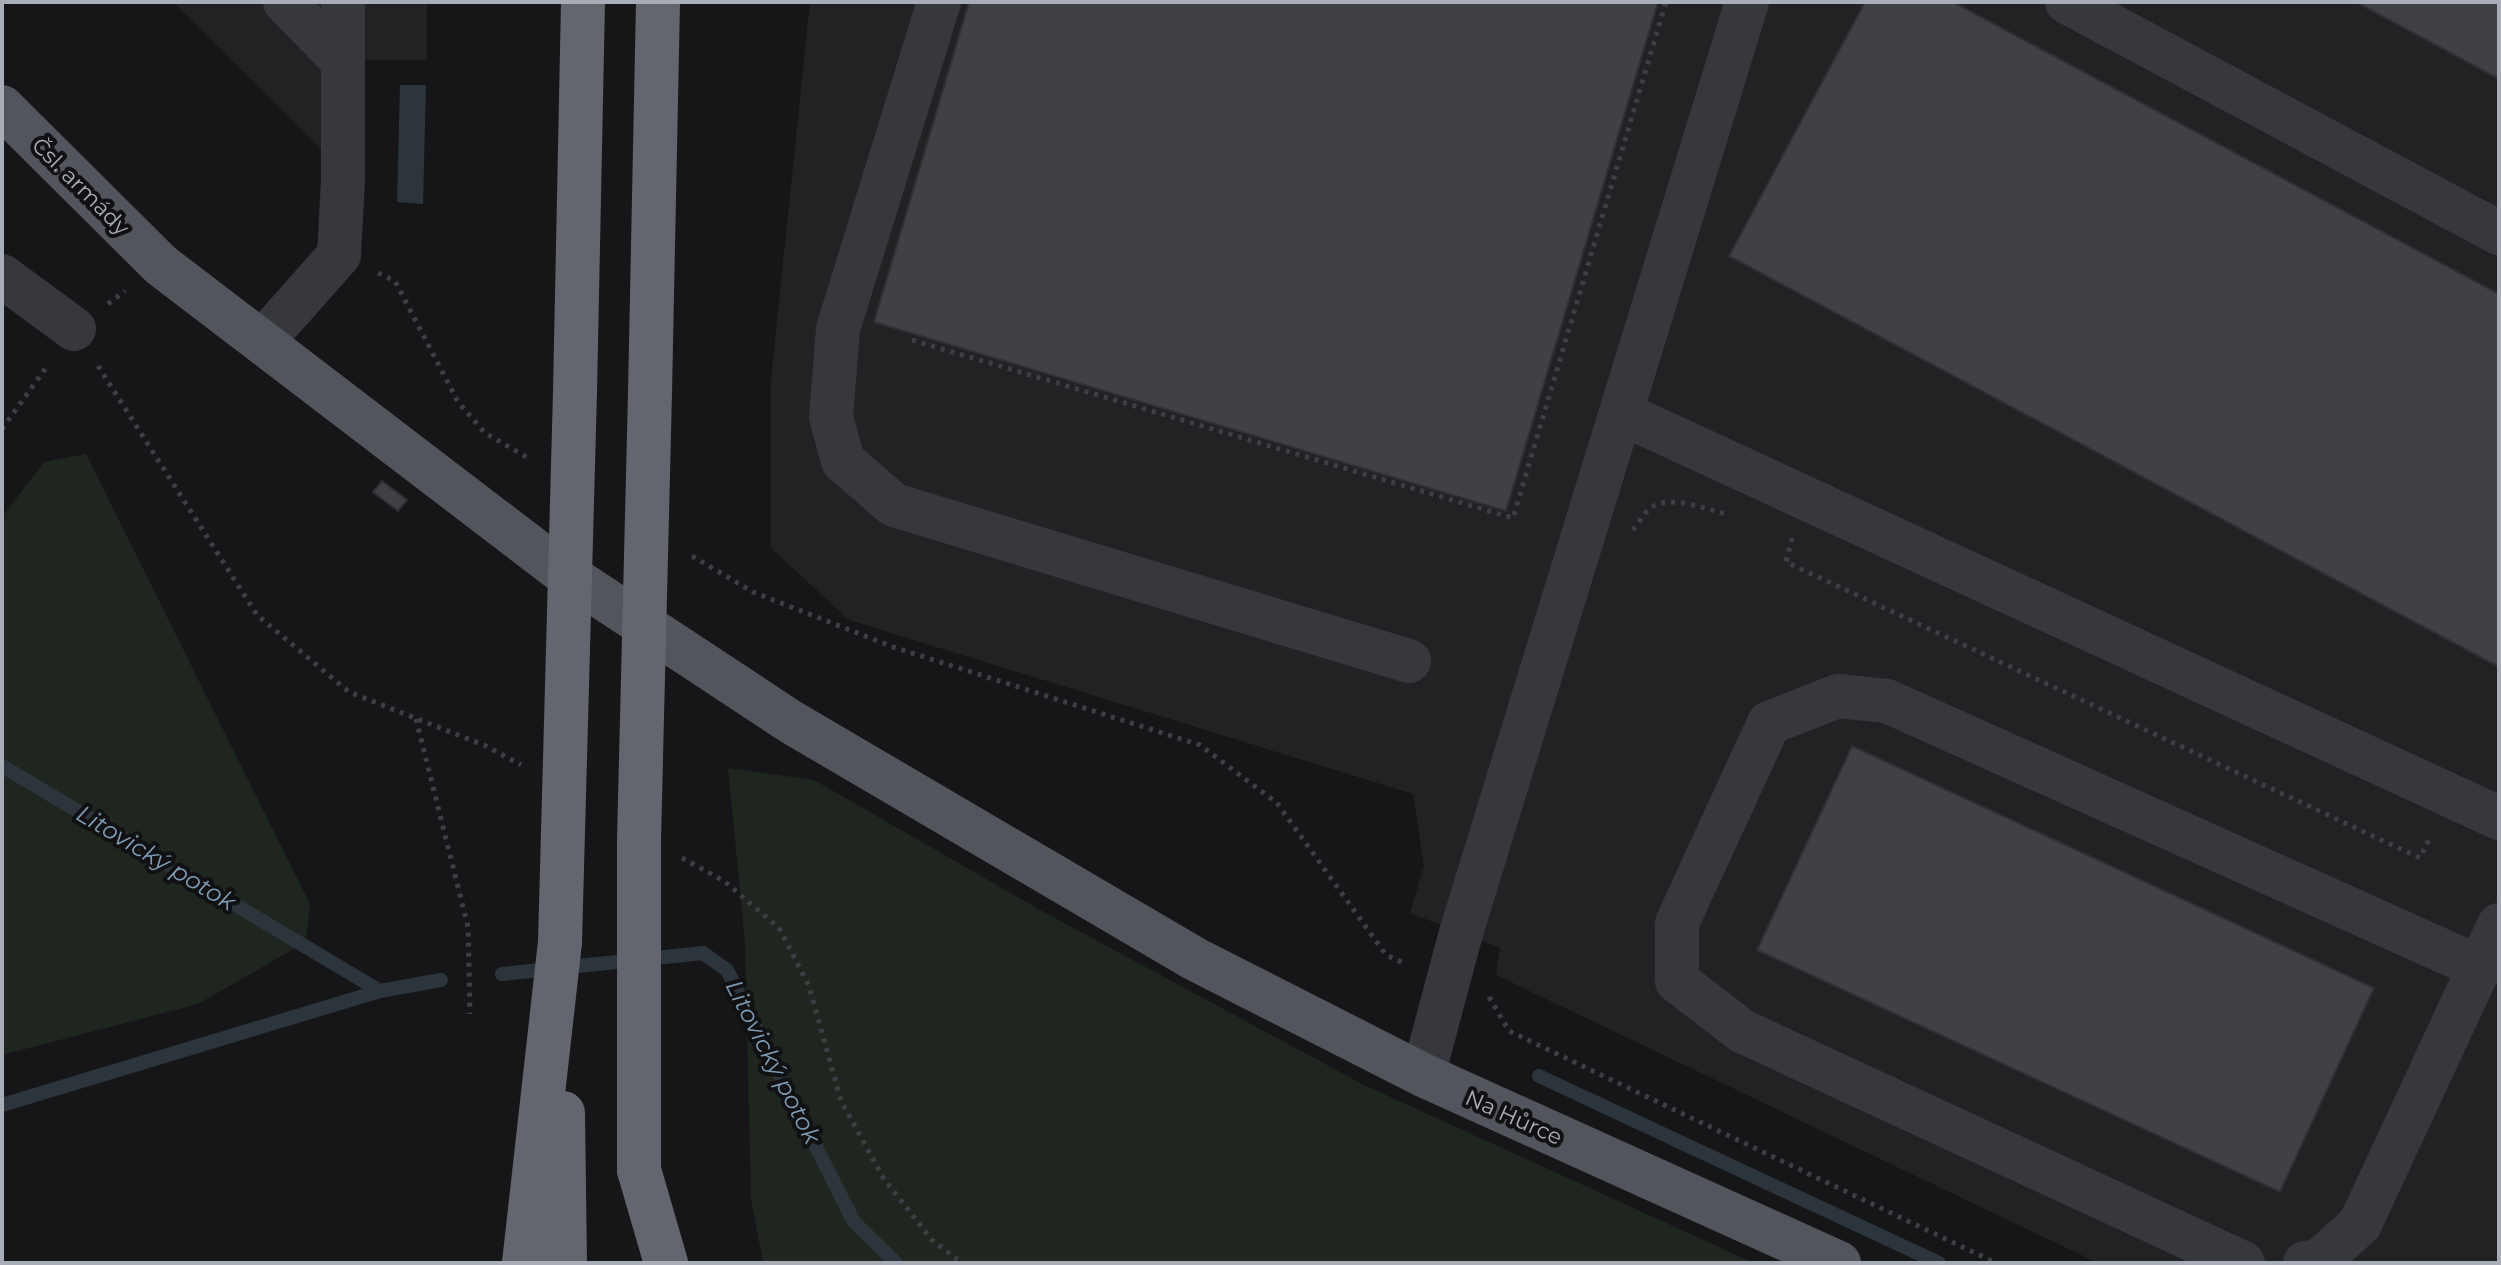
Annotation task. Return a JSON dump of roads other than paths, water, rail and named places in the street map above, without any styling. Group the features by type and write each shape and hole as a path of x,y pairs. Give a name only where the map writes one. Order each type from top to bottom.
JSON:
{"highway":[{"path":"524,1263 549,1168 560,942 583,2"},
{"path":"640,1263 639,826 658,2"},
{"path":"549,1168 565,1263"},
{"path":"639,1170 666,1263"}],"main road":[{"name":"Čsl. armády","path":"2,107 161,265 262,342"},
{"name":"Na Hůrce","path":"262,342 559,569 791,722 1195,959 1423,1075 1839,1263"}],"lane":[{"path":"285,2 343,61"},
{"path":"262,342 339,255 343,180 343,2"},
{"path":"939,2 838,329 831,417 843,461 894,505 1409,661"},
{"path":"1423,1075 1461,933 1747,2"},
{"path":"2067,2 2499,233"},
{"path":"2,276 74,329"},
{"path":"1621,413 2499,818"},
{"path":"2243,1263 1742,1031 1677,981 1677,923 1769,723 1838,696 1887,701 2481,968"},
{"path":"2305,1263 2319,1261 2360,1224 2499,925"}],"waterway":[{"name":"Litovický potok","path":"2,766 380,991 441,980"},
{"name":"Litovický potok","path":"502,974 703,953 727,970 854,1222 896,1263"},
{"path":"2,1105 380,991"},
{"path":"1539,1076 1939,1263"}]}
